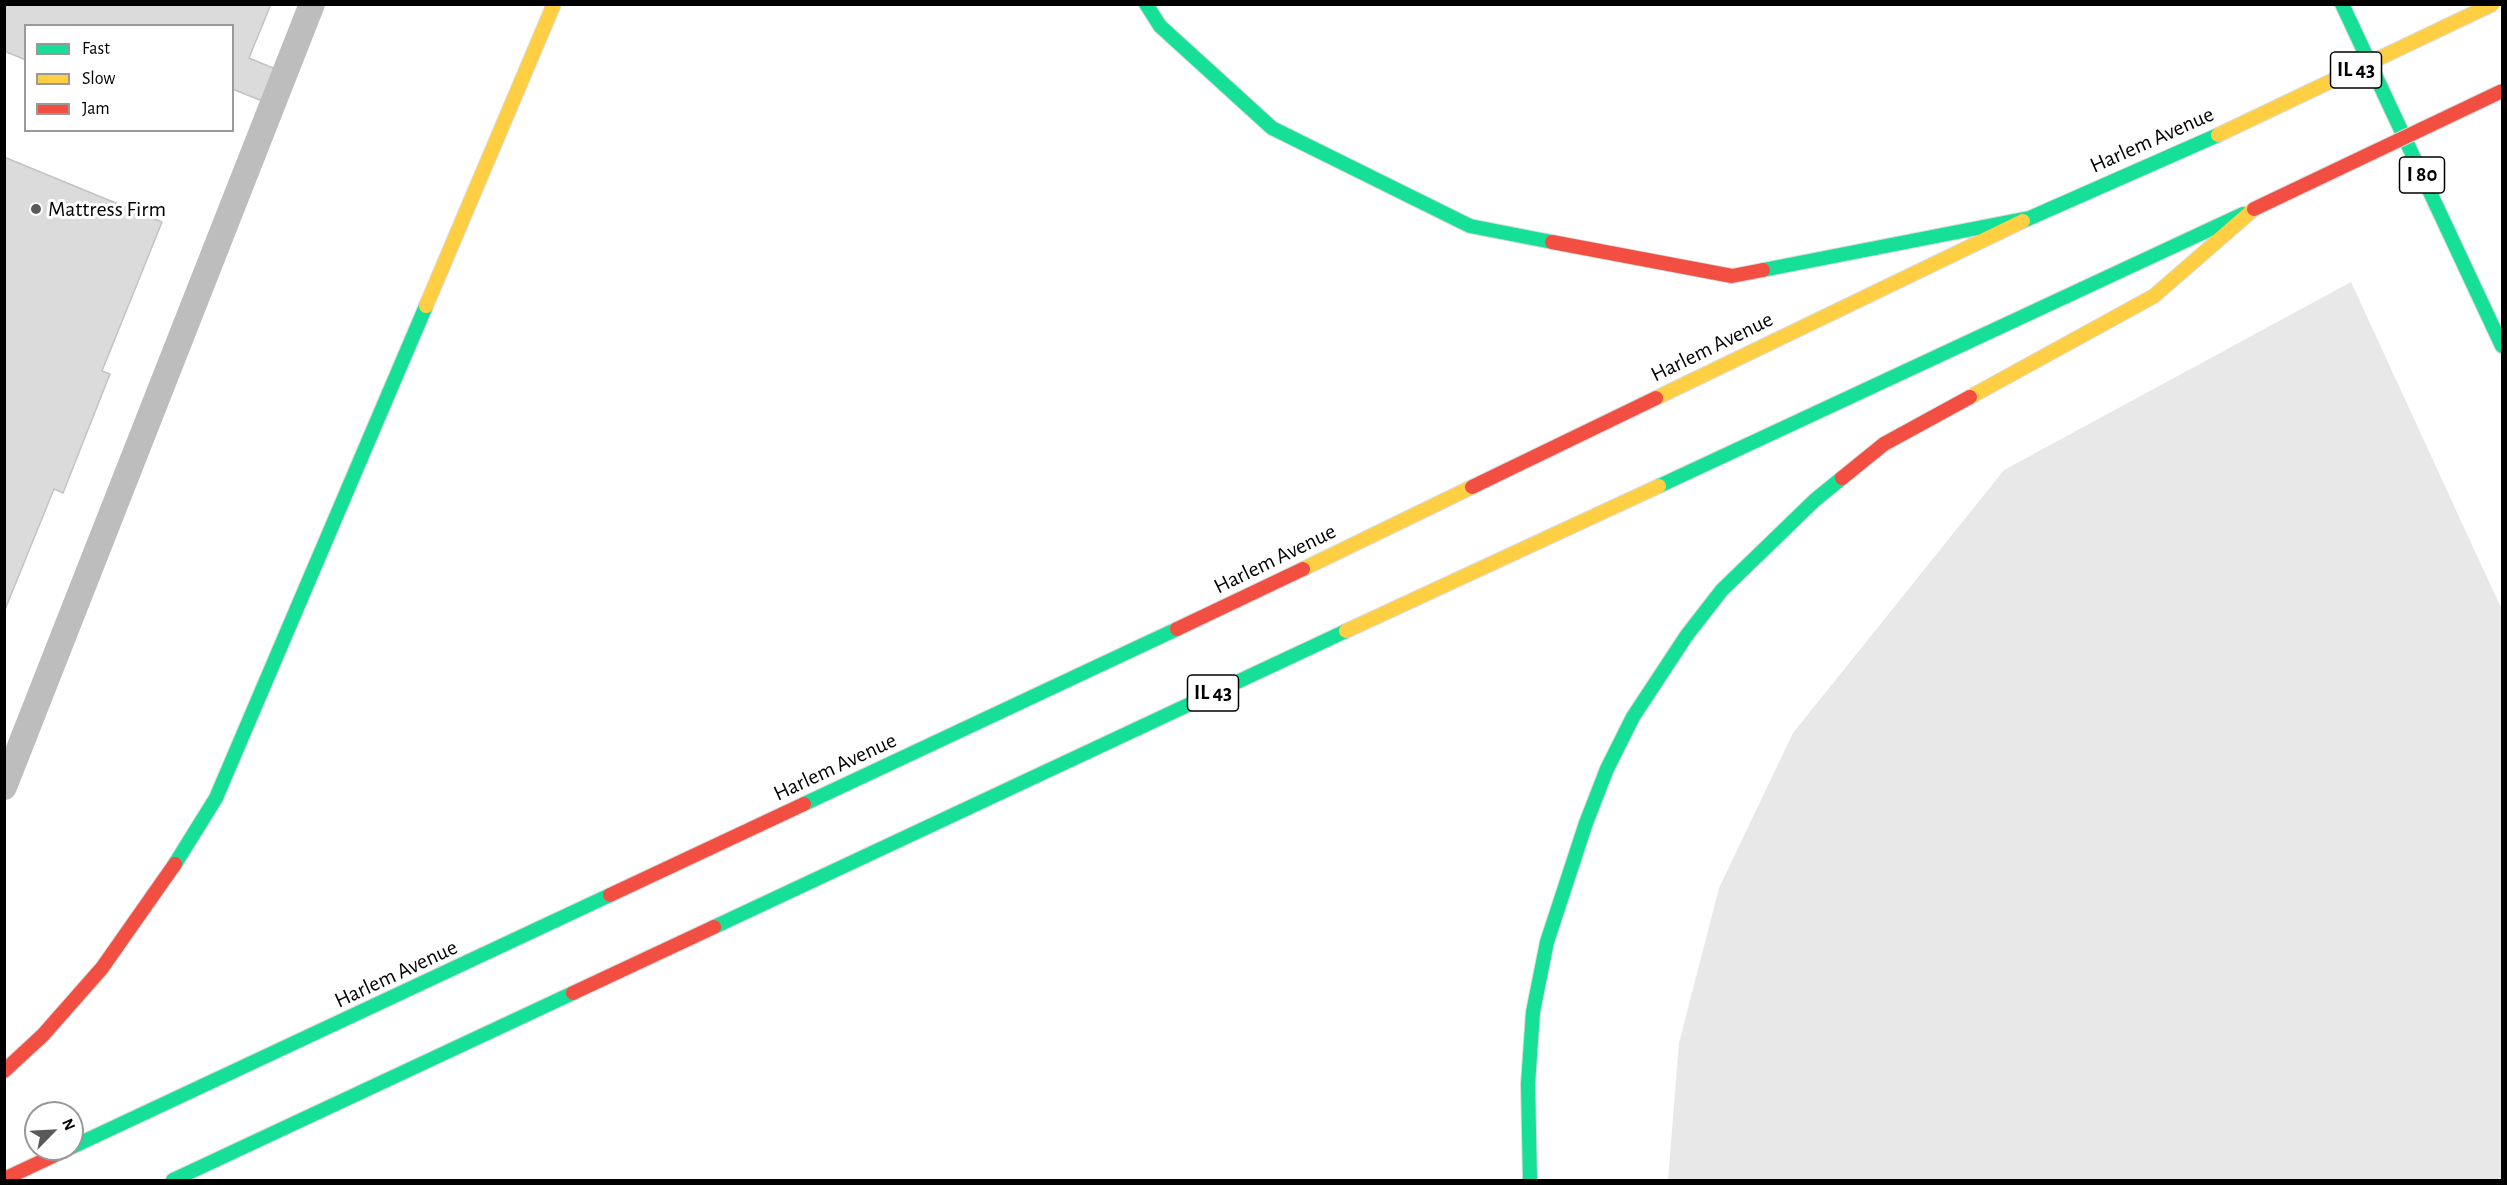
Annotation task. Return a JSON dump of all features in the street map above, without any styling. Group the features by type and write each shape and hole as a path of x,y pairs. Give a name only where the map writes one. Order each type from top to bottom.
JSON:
{"main road":[{"path":"4,1071 43,1035 102,968 163,884 216,798 554,4"},
{"path":"1146,4 1160,26 1272,128 1470,226 1732,276 2029,218"},
{"name":"I 80","path":"2342,4 2502,346"},
{"name":"Harlem Avenue","path":"84,1141 1182,627 2029,218 2218,135 2493,4"},
{"name":"IL 43","path":"173,1180 2254,209 2502,91"},
{"path":"1530,1180 1528,1084 1533,1012 1547,942 1607,769 1633,717 1687,635 1722,590 1752,559 1815,500 1884,444 2154,296 2254,209"},
{"name":"Harlem Avenue","path":"4,1179 42,1161"}],"lane":[{"path":"4,787 312,4"}],"shaded area":[{"path":"2351,282 2502,610 2502,1180 1668,1180 1679,1043 1719,888 1793,733 2004,470"}],"building":[{"path":"4,4 271,4 249,58 278,70 265,102 234,90 234,24 24,24 24,59 4,51"},
{"path":"4,157 162,222 102,371 110,374 63,493 54,489 4,612"}],"traffic: fast":[{"path":"1146,4 1160,26 1272,128 1470,226 1552,242"},
{"path":"2342,4 2502,346"},
{"path":"2023,221 2218,135"},
{"path":"1659,486 2243,214"},
{"path":"1763,270 2029,218"},
{"path":"175,864 216,798 426,306"},
{"path":"1530,1180 1528,1084 1533,1012 1547,942 1586,823 1607,769 1633,717 1687,635 1722,590 1815,500 1842,478"},
{"path":"804,804 1177,629"},
{"path":"714,927 1346,631"},
{"path":"84,1141 610,895"},
{"path":"173,1180 573,993"}],"traffic: slow":[{"path":"426,306 554,4"},
{"path":"2218,135 2493,4"},
{"path":"1970,397 2154,296 2254,209"},
{"path":"1656,398 2023,221"},
{"path":"1346,631 1659,486"},
{"path":"1303,569 1472,487"}],"traffic: jam":[{"path":"2254,209 2502,91"},
{"path":"1552,242 1732,276 1763,270"},
{"path":"1842,478 1884,444 1970,397"},
{"path":"1472,487 1656,398"},
{"path":"1177,629 1303,569"},
{"path":"610,895 804,804"},
{"path":"4,1071 43,1035 102,968 175,864"},
{"path":"573,993 714,927"},
{"path":"4,1179 42,1161"}],"place":[{"name":"Mattress Firm","path":"36,209"}]}
